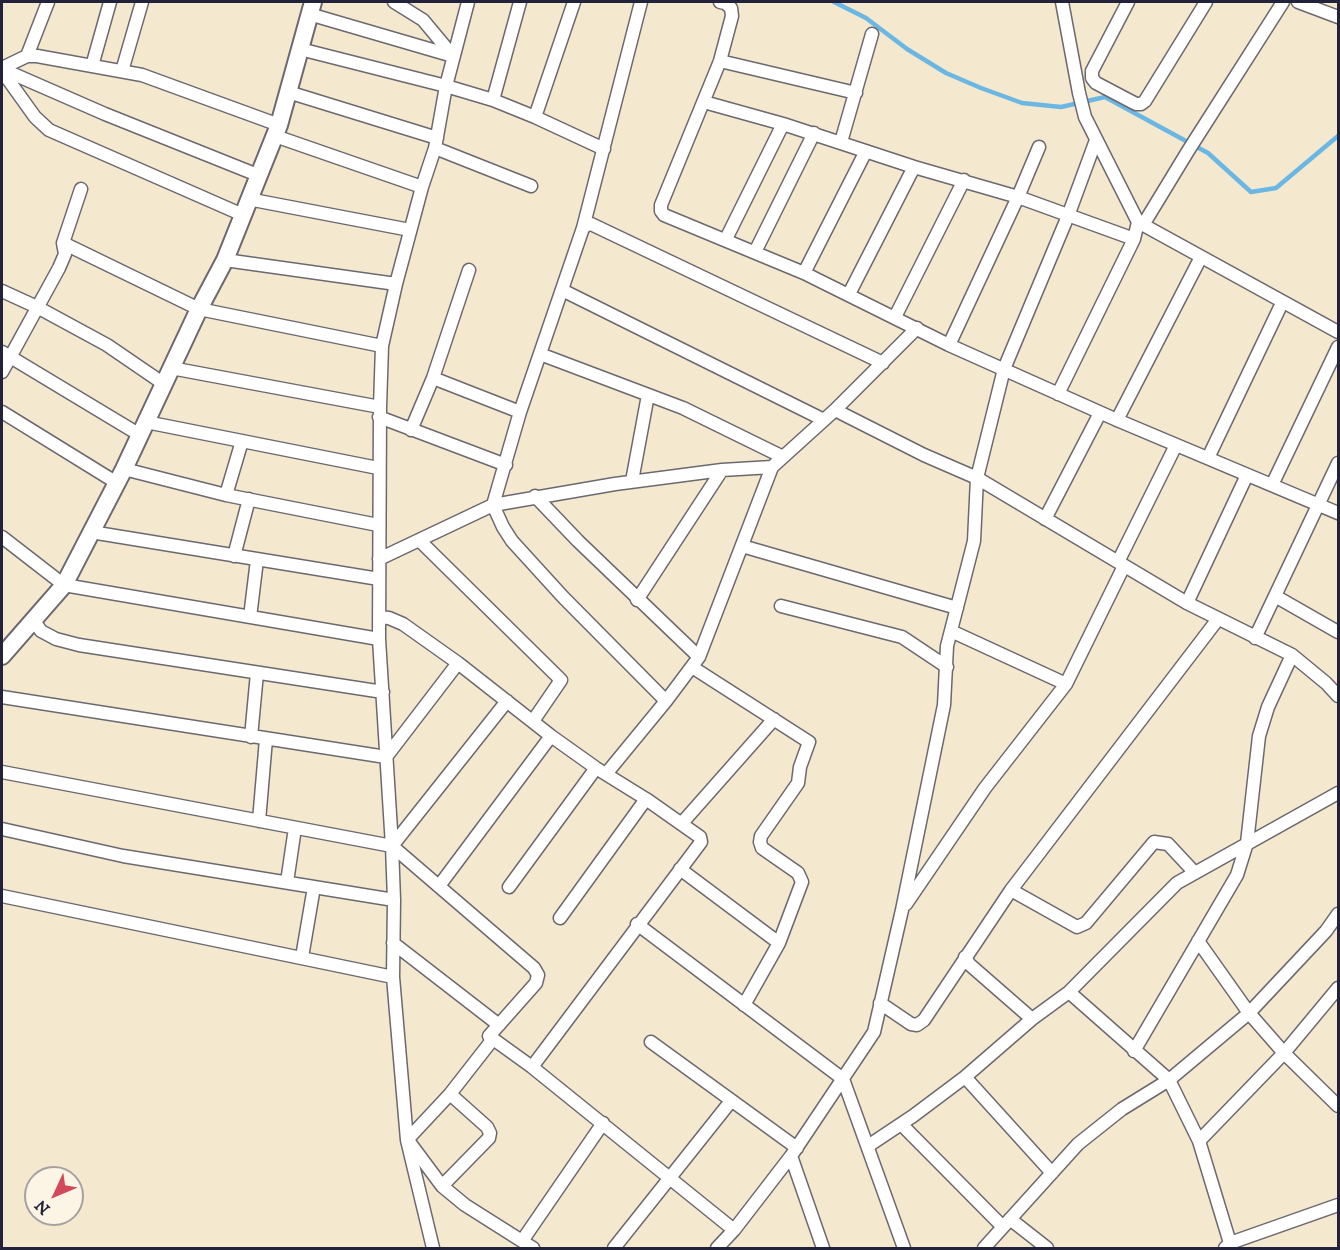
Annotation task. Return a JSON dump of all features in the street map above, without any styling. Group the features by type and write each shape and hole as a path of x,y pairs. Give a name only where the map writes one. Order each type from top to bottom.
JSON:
{"street":[{"path":"27,56 48,2"},
{"path":"92,66 110,2"},
{"path":"122,71 142,2"},
{"path":"394,2 423,20 453,56"},
{"path":"433,1248 407,1140 393,977 392,846 379,639 378,468 382,346 410,230 436,143 446,86 468,2"},
{"path":"492,100 520,2"},
{"path":"535,117 574,2"},
{"path":"641,2 584,228 520,412 493,505 512,541 563,597 666,701"},
{"path":"720,2 730,8 732,16 720,61 661,205 664,215 804,273 949,345 1058,394 1338,513"},
{"path":"1062,2 1078,93 1085,117 1140,223 1338,332"},
{"path":"1128,2 1092,71 1092,78 1096,83 1136,104 1141,104 1206,2"},
{"path":"1058,394 1140,223 1283,2"},
{"path":"1298,2 1338,17"},
{"path":"2,654 64,585 225,260 277,130 311,8 453,56"},
{"path":"841,142 873,34"},
{"path":"300,50 446,86 492,100 604,149"},
{"path":"2,70 27,56 37,56 142,75 422,187"},
{"path":"720,61 856,93"},
{"path":"2,70 260,176"},
{"path":"2,70 35,117 49,130 245,207 410,230"},
{"path":"288,92 436,143 531,186"},
{"path":"704,102 814,133 914,167 1018,197 1134,239"},
{"path":"726,239 783,124"},
{"path":"755,252 814,133"},
{"path":"724,1246 794,1152 874,1032 902,910 944,705 947,646 974,542 977,478 1004,369 1068,216 1096,140"},
{"path":"949,345 1039,147"},
{"path":"804,273 866,151"},
{"path":"849,294 914,167"},
{"path":"895,317 964,180"},
{"path":"2,372 6,354 37,307 65,254 63,243 81,189"},
{"path":"584,228 591,224 883,363"},
{"path":"63,243 199,309 382,346"},
{"path":"1117,420 1201,257"},
{"path":"225,260 396,284"},
{"path":"411,430 434,378 469,270"},
{"path":"562,290 824,420"},
{"path":"2,291 107,345 164,384"},
{"path":"1208,458 1282,303"},
{"path":"509,887 601,771 666,701 696,662 772,467 835,410 918,328"},
{"path":"1272,485 1338,347"},
{"path":"6,354 143,428 242,441 378,468"},
{"path":"540,354 683,408 783,457"},
{"path":"171,368 380,412 411,430 506,465"},
{"path":"434,378 520,412"},
{"path":"632,482 648,395"},
{"path":"835,410 924,455 977,478 1187,603 1292,655 1326,682 1338,696"},
{"path":"2,412 120,476 378,525"},
{"path":"1045,519 1100,412"},
{"path":"226,495 242,441"},
{"path":"902,910 985,788 1066,684 1176,445"},
{"path":"1255,638 1338,463"},
{"path":"379,559 493,505 535,496 632,482 722,470 772,467"},
{"path":"638,600 722,470"},
{"path":"1187,603 1248,475"},
{"path":"535,496 696,662 807,740 809,745 800,767 798,783 761,836 762,848 798,873 802,882 779,943 744,1005"},
{"path":"234,556 249,499"},
{"path":"91,532 379,579"},
{"path":"2,537 64,585 379,639"},
{"path":"418,540 561,680 532,721"},
{"path":"742,546 957,608"},
{"path":"249,617 257,560"},
{"path":"1275,596 1338,633"},
{"path":"781,606 902,637 947,667"},
{"path":"380,617 403,624 458,663 551,736 700,837 701,842 637,924 532,1067"},
{"path":"880,1003 911,1024 924,1020 1011,890 1218,619"},
{"path":"34,621 41,631 57,639 79,645 383,693"},
{"path":"951,631 1066,684"},
{"path":"1134,1051 1237,875 1247,843 1259,736 1268,707 1292,655"},
{"path":"386,757 458,663"},
{"path":"252,737 257,673"},
{"path":"2,697 386,757"},
{"path":"392,846 507,701"},
{"path":"682,823 774,719"},
{"path":"439,886 551,736"},
{"path":"259,821 266,739"},
{"path":"2,772 392,846 534,968 538,975 536,982 489,1036 603,1123 734,1230"},
{"path":"868,1146 965,1077 1032,1019 1069,992 1178,883 1338,793"},
{"path":"560,918 646,799"},
{"path":"287,882 295,828"},
{"path":"2,829 123,856 394,900"},
{"path":"1011,890 1077,927 1086,923 1154,842 1168,844 1195,873"},
{"path":"680,869 779,943"},
{"path":"302,957 314,887"},
{"path":"2,896 393,977"},
{"path":"984,1248 1078,1144 1122,1109 1169,1080 1249,1013 1326,931 1338,914"},
{"path":"637,924 843,1079 904,1248"},
{"path":"1198,941 1249,1013 1284,1053 1338,1106"},
{"path":"393,943 499,1025"},
{"path":"965,957 969,964 1032,1019"},
{"path":"1199,1141 1284,1053 1338,988"},
{"path":"1069,992 1169,1080 1199,1141 1227,1246 1338,1205"},
{"path":"407,1140 450,1094 493,1039"},
{"path":"651,1041 794,1152 823,1248"},
{"path":"965,1077 1052,1173"},
{"path":"442,1186 489,1138 490,1133 488,1127 450,1094"},
{"path":"614,1248 731,1101"},
{"path":"522,1241 603,1123"},
{"path":"901,1124 1006,1223 1047,1248"},
{"path":"407,1140 442,1186 465,1205 533,1248"}],"waterway":[{"path":"834,2 866,18 907,49 946,73 1022,103 1061,107 1105,97 1208,153 1251,192 1276,188 1338,136"}]}
